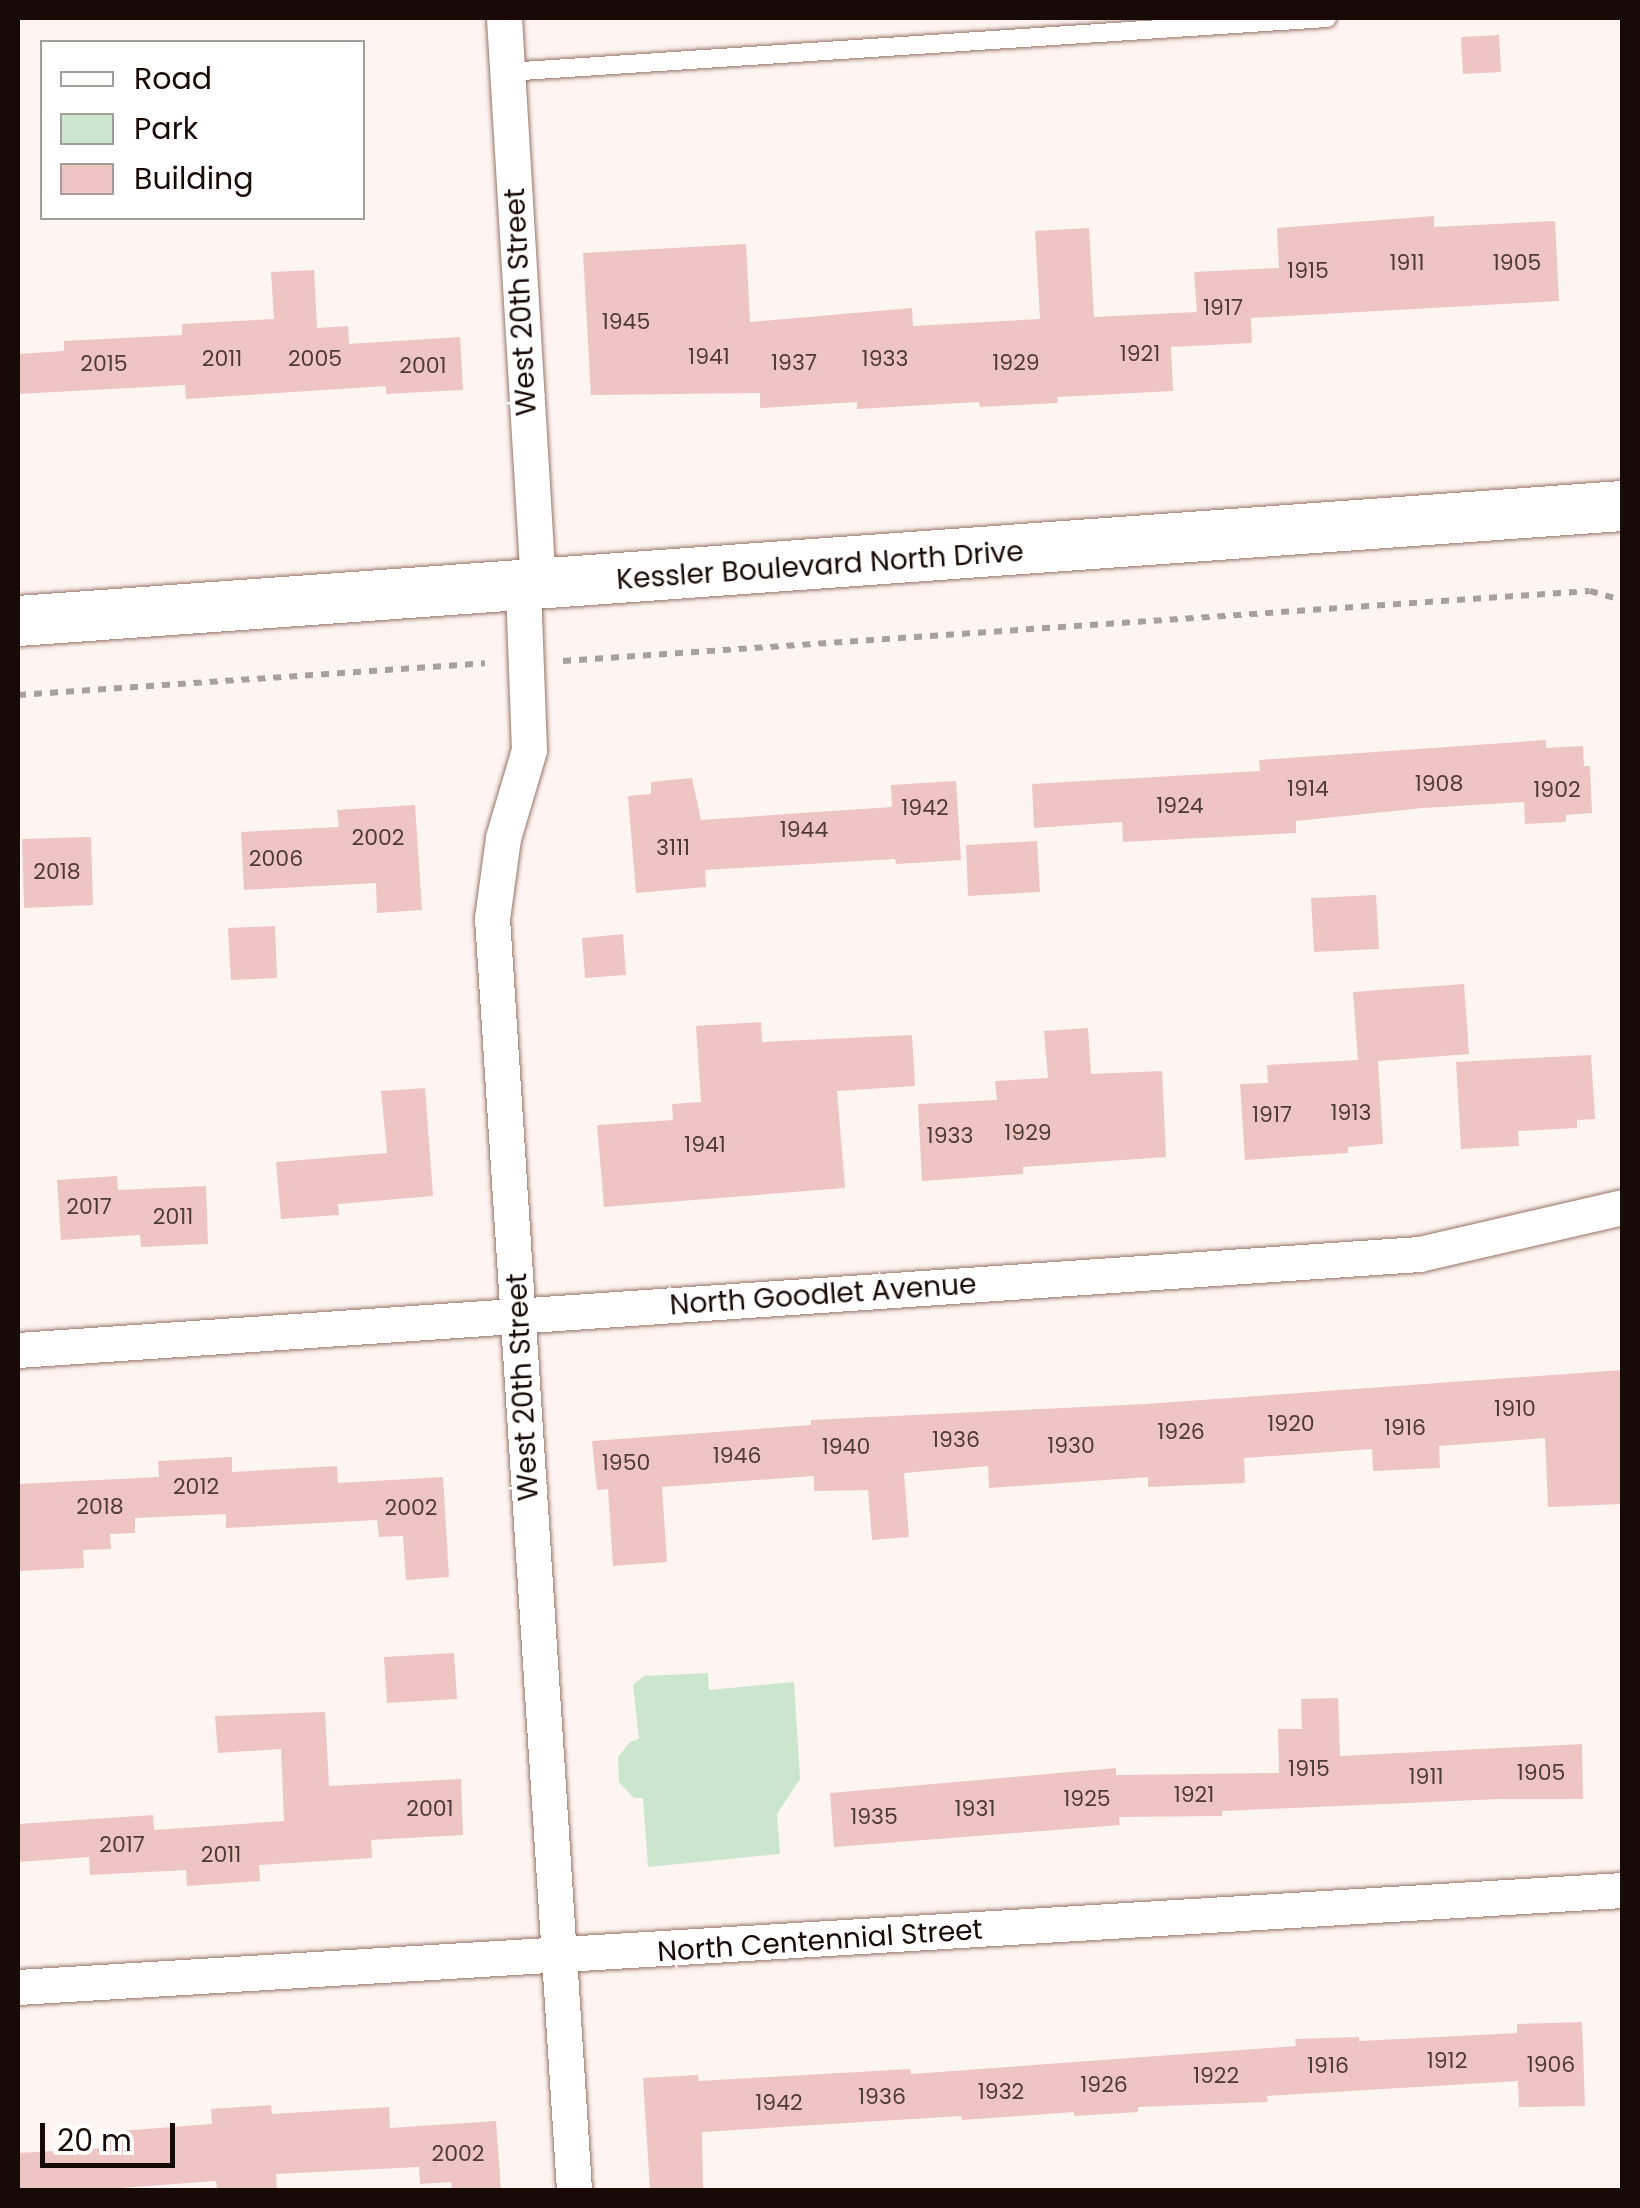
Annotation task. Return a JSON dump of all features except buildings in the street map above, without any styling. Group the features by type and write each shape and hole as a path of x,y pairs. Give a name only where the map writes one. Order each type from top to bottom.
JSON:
{"main road":[{"name":"Kessler Boulevard North Drive","path":"18,621 1622,506"}],"street":[{"name":"West 20th Street","path":"504,18 531,587 529,750 504,838 492,918 574,2190"},
{"name":"North Goodlet Avenue","path":"18,1350 1420,1254 1622,1207"},
{"name":"North Centennial Street","path":"18,1987 558,1958 1622,1890"}],"lane":[{"path":"508,72 1327,18"}],"path":[{"path":"18,695 528,660 604,660 1590,591 1622,600"}],"green space":[{"path":"708,1673 709,1690 794,1682 800,1779 777,1814 780,1854 648,1867 643,1798 634,1798 619,1782 618,1757 630,1742 639,1739 633,1685 644,1676"}]}
